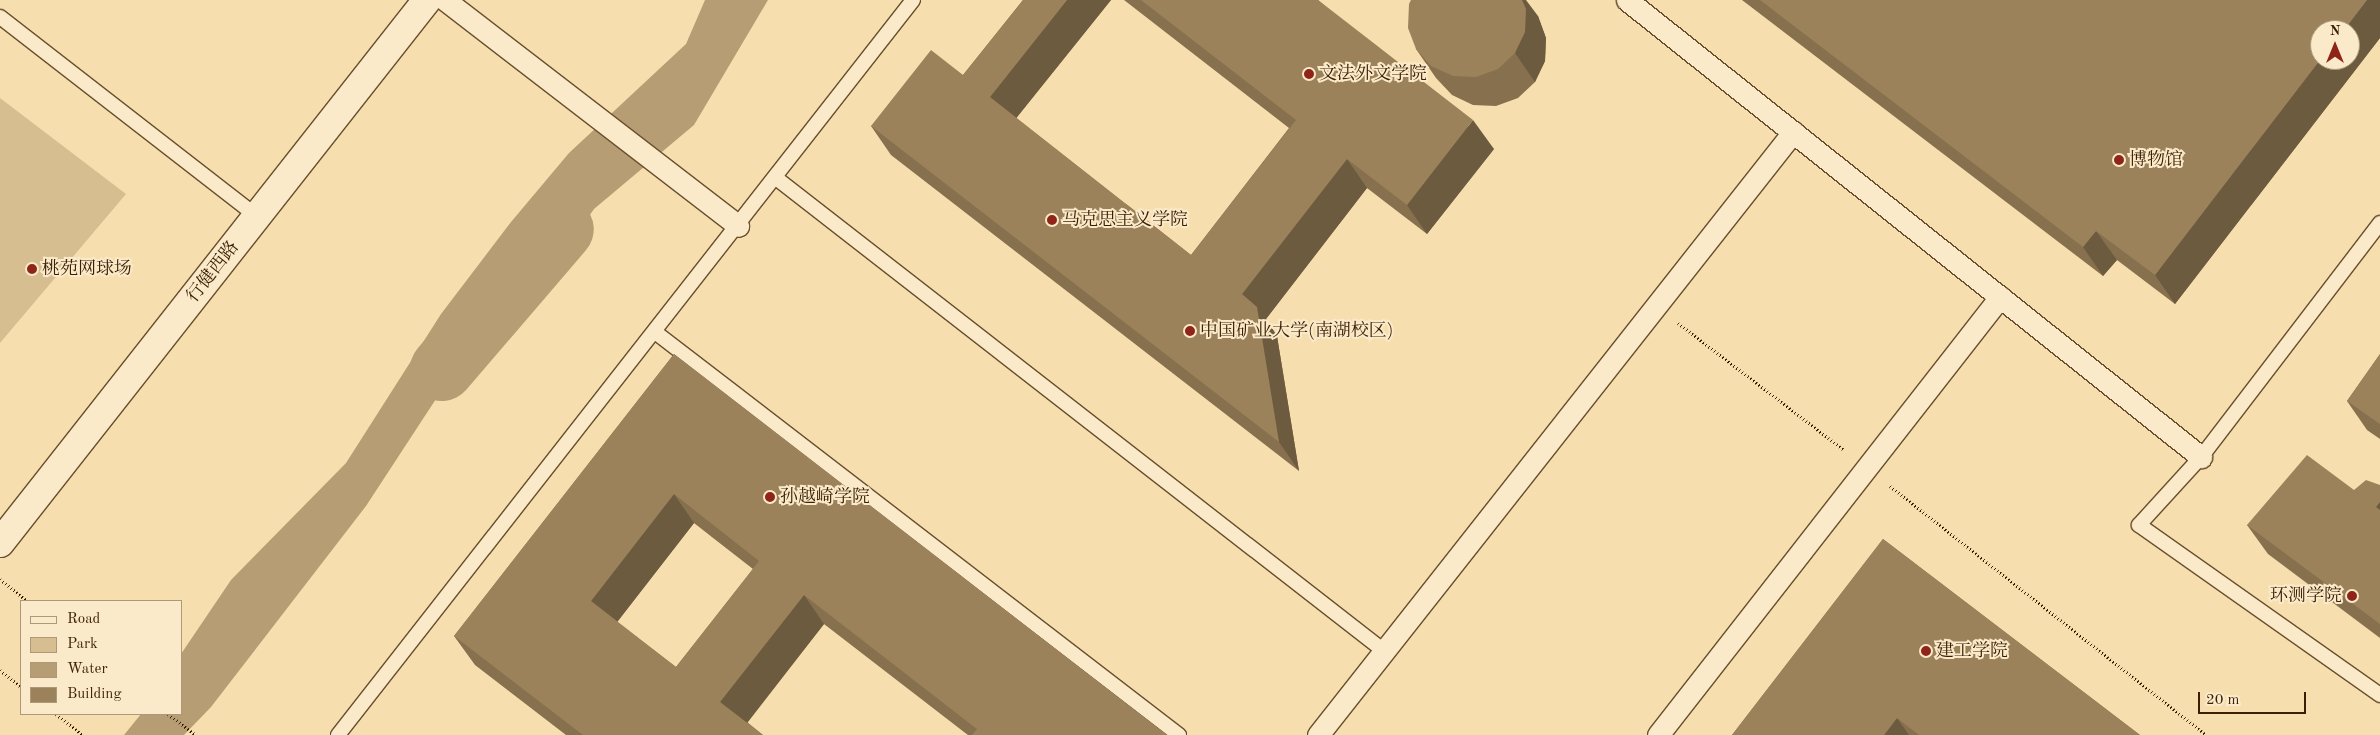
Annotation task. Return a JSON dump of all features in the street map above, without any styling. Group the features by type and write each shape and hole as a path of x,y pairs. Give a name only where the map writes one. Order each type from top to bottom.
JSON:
{"street":[{"name":"行健西路","path":"0,543 427,0"},
{"path":"445,0 738,226"},
{"path":"1627,0 2201,458"},
{"path":"1318,735 1793,132"},
{"path":"1658,735 2000,297"}],"lane":[{"path":"338,735 776,178 913,0"},
{"path":"0,16 257,216"},
{"path":"776,178 1384,651"},
{"path":"2380,223 2201,458 2139,524 2380,695"},
{"path":"655,332 1179,735"}],"path":[{"path":"1656,306 1867,468 2206,735"},
{"path":"0,579 26,600"},
{"path":"0,670 20,686"},
{"path":"57,715 83,735"},
{"path":"169,715 196,735"}],"green space":[{"name":"桃苑网球场","path":"0,98 126,194 0,343"}],"water":[{"path":"705,0 768,0 694,125 594,209 557,262 502,298 366,506 211,707 184,735 124,735 140,715 182,715 182,653 231,580 346,463 441,314 511,222 569,153 686,44"}],"building":[{"path":"1023,0 1067,0 990,97 1191,255 1296,120 1141,0 1318,0 1473,120 1407,205 1347,159 1242,294 1257,307 1279,442 871,126 931,50 963,75"},
{"path":"1411,0 1522,0 1526,9 1525,32 1515,53 1498,69 1476,77 1453,76 1431,66 1416,49 1408,28 1409,4"},
{"name":"博物馆","path":"1760,0 2367,0 2352,20 2310,20 2310,70 2312,70 2155,275 2096,231 2083,247"},
{"path":"674,354 1167,735 972,735 977,729 804,595 720,702 763,735 583,735 454,636","holes":["674,494 759,561 676,667 591,601"]},
{"path":"2380,354 2380,424 2347,401"},
{"name":"环测学院","path":"2307,455 2354,490 2366,480 2380,485 2380,502 2376,507 2380,510 2380,624 2247,525"},
{"name":"建工学院","path":"1883,539 2140,735 1919,735 1897,718 1884,735 1732,735"}],"waterway":[{"path":"442,369 562,229"}],"place":[{"name":"文法外文学院","path":"1309,74"},
{"name":"博物馆","path":"2119,160"},
{"name":"马克思主义学院","path":"1052,220"},
{"name":"桃苑网球场","path":"32,269"},
{"name":"中国矿业大学(南湖校区)","path":"1190,331"},
{"name":"孙越崎学院","path":"770,497"},
{"name":"环测学院","path":"2352,596"},
{"name":"建工学院","path":"1926,651"}]}
